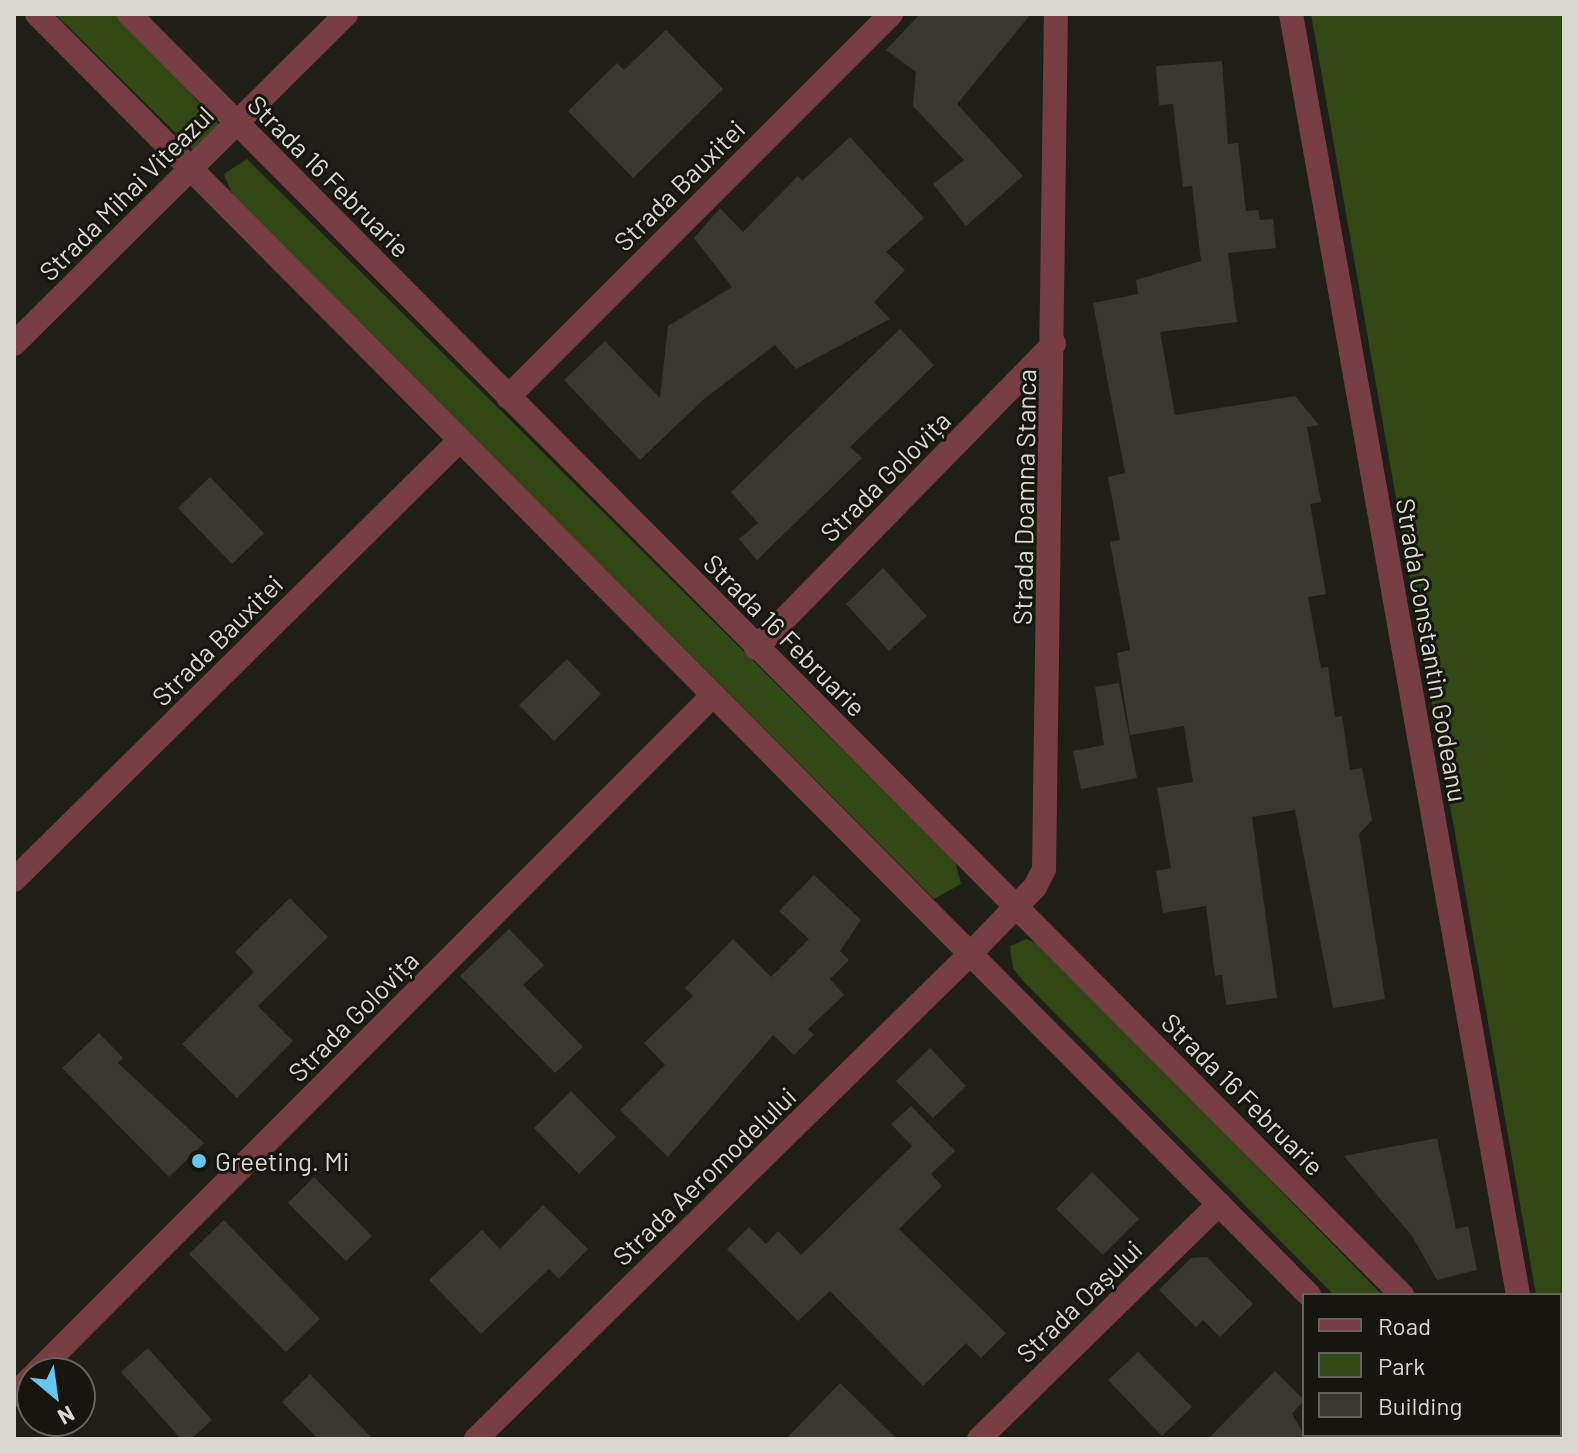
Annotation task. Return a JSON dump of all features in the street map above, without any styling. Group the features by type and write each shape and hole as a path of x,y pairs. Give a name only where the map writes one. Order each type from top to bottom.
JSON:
{"street":[{"path":"37,14 193,167 710,698 971,953 1307,1293"},
{"name":"Strada 16 Februarie","path":"129,14 756,648 1018,905 1400,1293"},
{"name":"Strada Mihai Viteazul","path":"14,344 346,14"},
{"name":"Strada Bauxitei","path":"508,397 891,14"},
{"name":"Strada Doamna Stanca","path":"971,953 1035,887 1047,849 1056,14"},
{"name":"Strada Constantin Godeanu","path":"1291,14 1518,1293"},
{"name":"Strada Golovița","path":"756,648 1054,344"},
{"name":"Strada Bauxitei","path":"14,880 459,441"},
{"name":"Strada Golovița","path":"52,1357 710,698"},
{"name":"Strada Aeromodelului","path":"476,1439 971,953"},
{"name":"Strada Oașului","path":"979,1439 1219,1204"}],"green space":[{"path":"55,14 118,14 225,131 202,159"},
{"path":"1311,14 1564,14 1564,1339 1562,1293 1536,1293"},
{"path":"247,159 955,861 961,884 934,899 233,196 224,174"},
{"path":"1026,939 1043,946 1380,1293 1332,1293 1023,981 1013,968 1010,946"}],"building":[{"path":"920,14 1031,14 957,104 1023,176 966,226 933,184 964,160 913,106 916,72 886,50"},
{"path":"666,30 723,89 633,178 568,111 617,63 624,70"},
{"path":"1222,61 1228,144 1238,143 1246,211 1258,210 1260,220 1273,219 1276,248 1228,253 1237,322 1160,332 1175,415 1295,396 1319,425 1307,427 1321,502 1310,504 1326,594 1308,597 1321,668 1328,667 1335,717 1342,716 1350,770 1362,768 1372,820 1359,834 1385,999 1333,1008 1295,810 1252,817 1277,998 1226,1005 1222,975 1215,976 1206,906 1163,913 1156,871 1171,868 1157,788 1193,782 1184,726 1130,735 1117,653 1130,650 1110,542 1120,540 1108,477 1125,473 1093,303 1138,294 1136,280 1201,261 1192,186 1183,187 1173,104 1159,105 1156,66"},
{"path":"850,137 924,218 886,252 905,270 874,302 890,319 796,369 775,345 704,399 640,460 564,380 605,341 660,398 668,326 732,287 694,238 720,208 743,232 798,176 802,181"},
{"path":"900,329 934,365 850,447 862,458 757,560 739,539 758,523 731,492"},
{"path":"210,477 264,533 232,564 178,508"},
{"path":"883,568 927,616 889,651 846,604"},
{"path":"567,659 601,694 554,741 519,705"},
{"path":"1119,683 1137,778 1081,789 1073,751 1104,745 1095,687"},
{"path":"814,875 861,920 840,951 849,960 830,979 844,995 808,1029 814,1035 794,1055 773,1035 668,1157 620,1110 665,1065 644,1043 693,996 685,988 733,939 771,977 809,939 779,911"},
{"path":"290,898 328,937 258,1006 293,1041 237,1098 182,1044 254,972 235,952"},
{"path":"509,929 544,965 523,985 583,1047 555,1073 460,976"},
{"path":"99,1033 123,1058 118,1063 204,1143 169,1177 62,1068"},
{"path":"930,1048 966,1086 933,1118 896,1081"},
{"path":"571,1091 616,1137 579,1174 534,1128"},
{"path":"911,1106 955,1151 931,1174 942,1186 899,1229 1006,1333 981,1358 966,1343 923,1386 830,1291 798,1321 727,1249 749,1227 766,1244 778,1231 801,1255 912,1146 891,1124"},
{"path":"1437,1138 1456,1229 1468,1226 1477,1270 1437,1280 1412,1236 1344,1156"},
{"path":"1092,1172 1139,1219 1103,1255 1056,1209"},
{"path":"314,1177 372,1236 346,1261 288,1203"},
{"path":"543,1205 588,1249 559,1279 549,1269 481,1334 429,1280 482,1230 500,1249"},
{"path":"224,1220 320,1319 286,1352 189,1254"},
{"path":"1207,1257 1253,1304 1220,1337 1203,1320 1196,1327 1159,1290 1191,1258"},
{"path":"148,1348 212,1420 191,1439 181,1439 121,1372"},
{"path":"1138,1352 1192,1407 1162,1436 1108,1380"},
{"path":"1275,1371 1302,1398 1292,1414 1302,1437 1317,1439 1208,1439"},
{"path":"310,1374 373,1439 318,1439 282,1402"},
{"path":"840,1383 897,1439 786,1439"}],"place":[{"name":"Greeting. Mi","path":"199,1161"}]}
